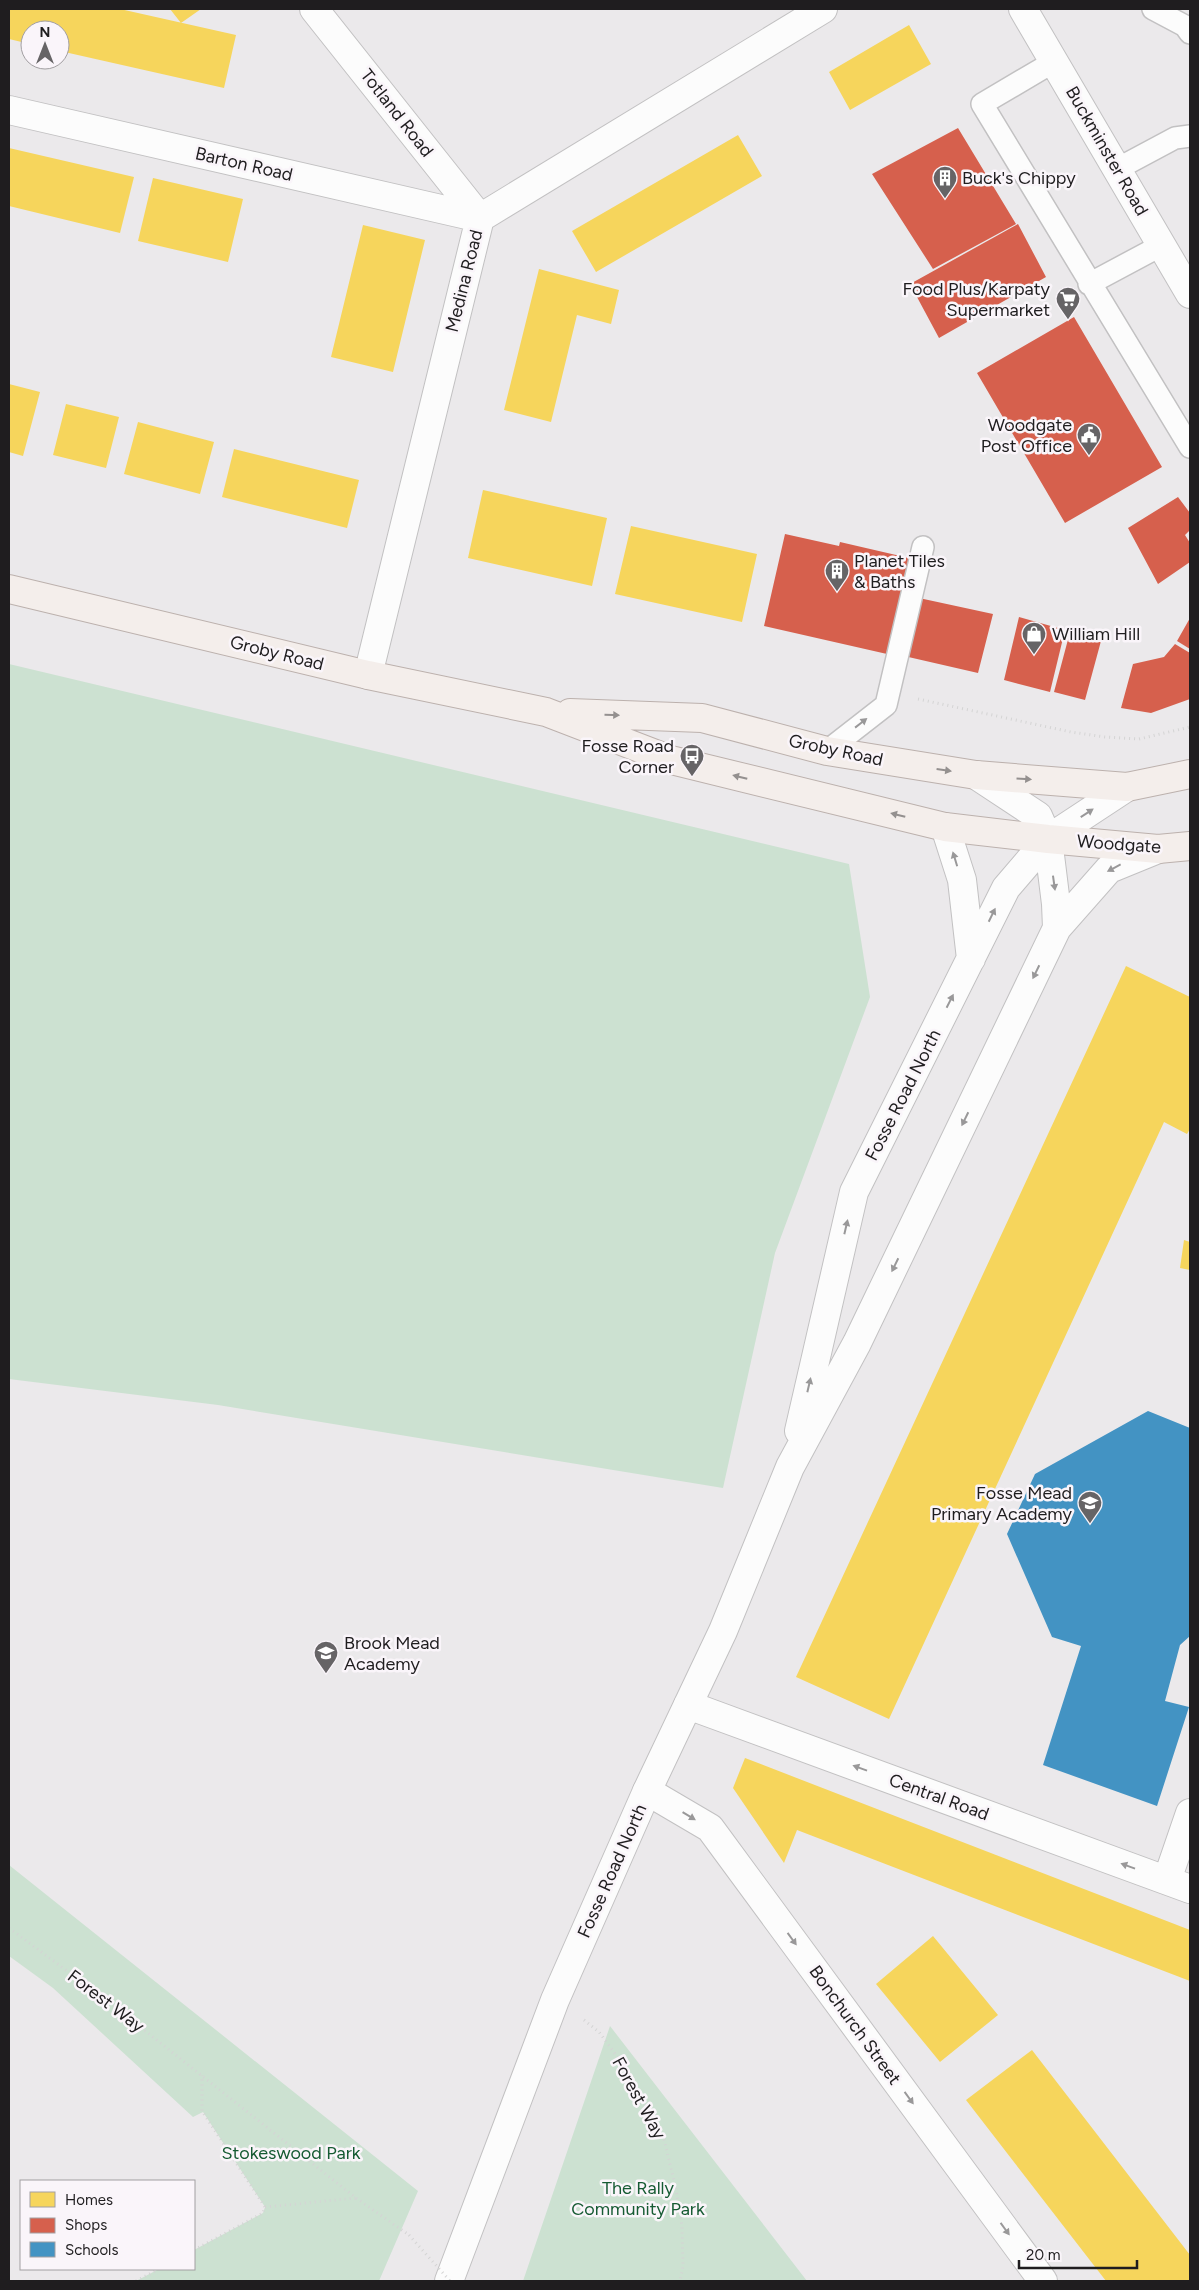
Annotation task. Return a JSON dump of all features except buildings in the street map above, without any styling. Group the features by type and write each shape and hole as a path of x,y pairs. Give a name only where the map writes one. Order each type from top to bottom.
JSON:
{"main road":[{"name":"Groby Road","path":"9,589 368,675 546,712 671,760 945,827 1048,839"},
{"name":"Groby Road","path":"546,712 702,718 827,751 976,775 1127,787"},
{"path":"1127,787 1185,773"},
{"name":"Woodgate","path":"1048,839 1158,849 1190,846"}],"street":[{"name":"Totland Road","path":"314,9 480,218"},
{"name":"Medina Road","path":"368,675 480,218 823,9"},
{"name":"Buckminster Road","path":"1023,9 1190,294"},
{"name":"Barton Road","path":"9,110 480,218"},
{"path":"976,775 1038,816 1048,839 1057,928"},
{"name":"Fosse Road North","path":"790,1467 854,1192 1006,888 1048,839 1127,787"},
{"path":"945,827 962,880 971,959"},
{"name":"Fosse Road North","path":"449,2281 555,2000 646,1791 723,1631 790,1467 857,1343 1057,928 1109,869 1158,849"},
{"name":"Central Road","path":"688,1705 1178,1884"},
{"name":"Bonchurch Street","path":"646,1791 710,1828 1043,2281"},
{"path":"1178,1884 1190,1812"}],"lane":[{"path":"1153,9 1185,26 1190,33"},
{"path":"1055,61 982,104 1190,447"},
{"path":"1117,169 1176,138 1190,136"},
{"path":"1090,284 1162,245"},
{"path":"827,751 886,705 923,547"}],"path":[{"path":"888,692 1071,732 1105,737 1139,739 1190,727"},
{"name":"Forest Way","path":"9,1928 202,2075 356,2198 409,2235 449,2281"},
{"name":"Forest Way","path":"555,2000 581,2017 599,2032 619,2059 664,2140 676,2189 682,2226 683,2266 680,2281"},
{"path":"202,2075 202,2111 265,2207"},
{"path":"265,2207 356,2198"},
{"path":"195,2249 263,2213 265,2207"},
{"path":"136,2281 157,2270"}],"green space":[{"path":"9,664 849,864 870,997 775,1253 723,1488 218,1405 9,1379"},
{"name":"Stokeswood Park","path":"9,1865 418,2191 379,2281 136,2281 157,2270 195,2270 195,2249 263,2213 265,2207 203,2112 193,2117 53,1988 9,1956"},
{"name":"The Rally Community Park","path":"610,2026 807,2281 523,2281"}],"place":[{"name":"Buck's Chippy","path":"945,199"},
{"name":"Food Plus/Karpaty Supermarket","path":"1068,320"},
{"name":"Woodgate Post Office","path":"1089,456"},
{"name":"Planet Tiles & Baths","path":"837,592"},
{"name":"William Hill","path":"1034,655"},
{"name":"Fosse Road Corner","path":"692,777"},
{"name":"Fosse Mead Primary Academy","path":"1090,1524"},
{"name":"Brook Mead Academy","path":"326,1674"}]}
